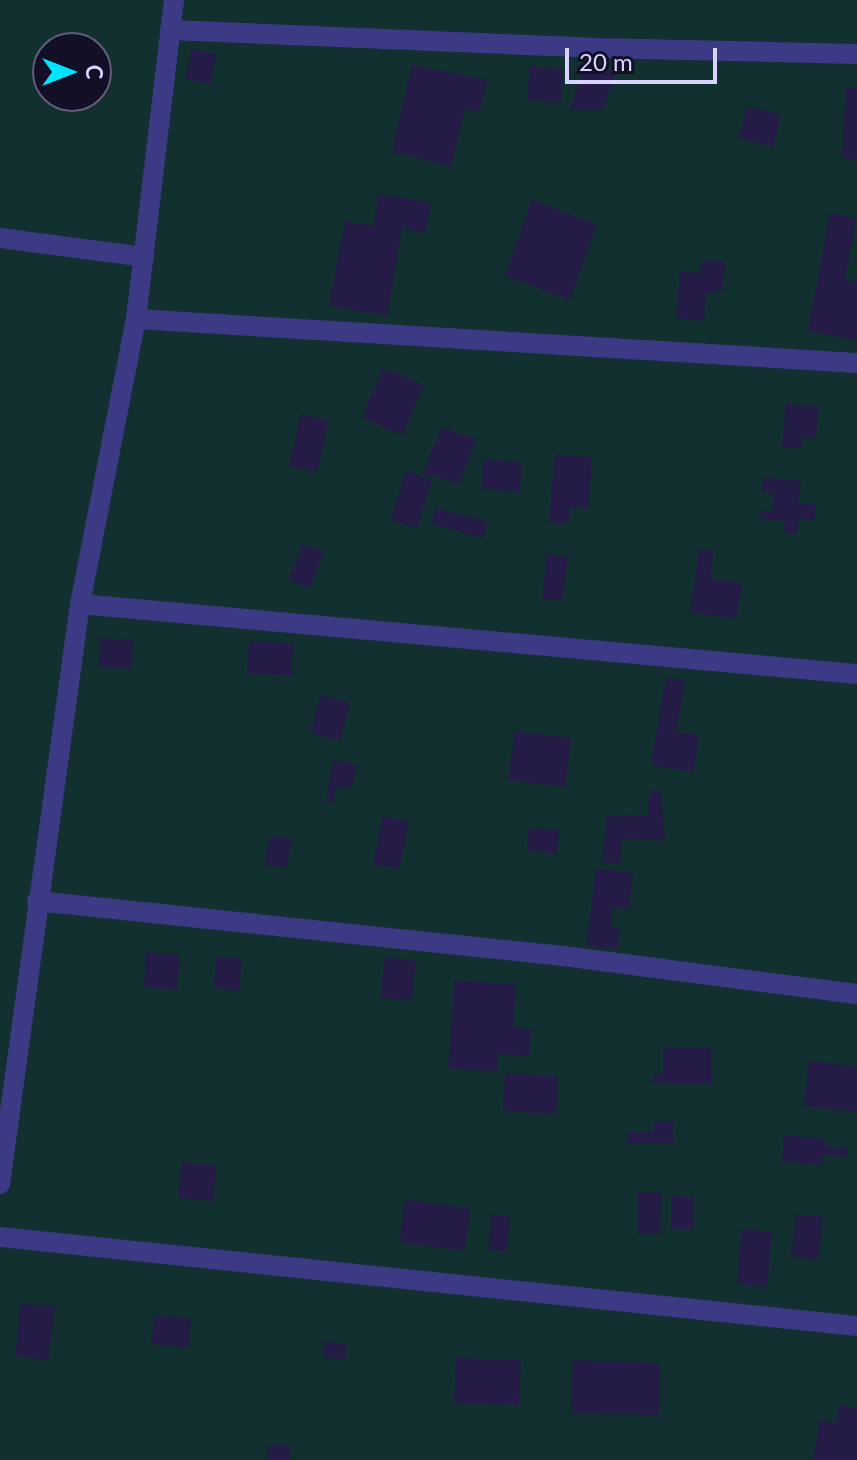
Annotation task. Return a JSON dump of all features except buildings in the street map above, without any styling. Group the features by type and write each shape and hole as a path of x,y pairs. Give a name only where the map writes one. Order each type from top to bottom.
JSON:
{"lane":[{"path":"0,1184 80,604 136,319 174,0"},
{"path":"170,30 595,48 857,54"},
{"path":"0,238 144,257"},
{"path":"136,319 857,363"},
{"path":"80,604 857,674"},
{"path":"37,901 563,956 857,994"},
{"path":"0,1237 857,1326"}],"green space":[{"path":"0,0 857,0 857,1460 0,1460"}]}
